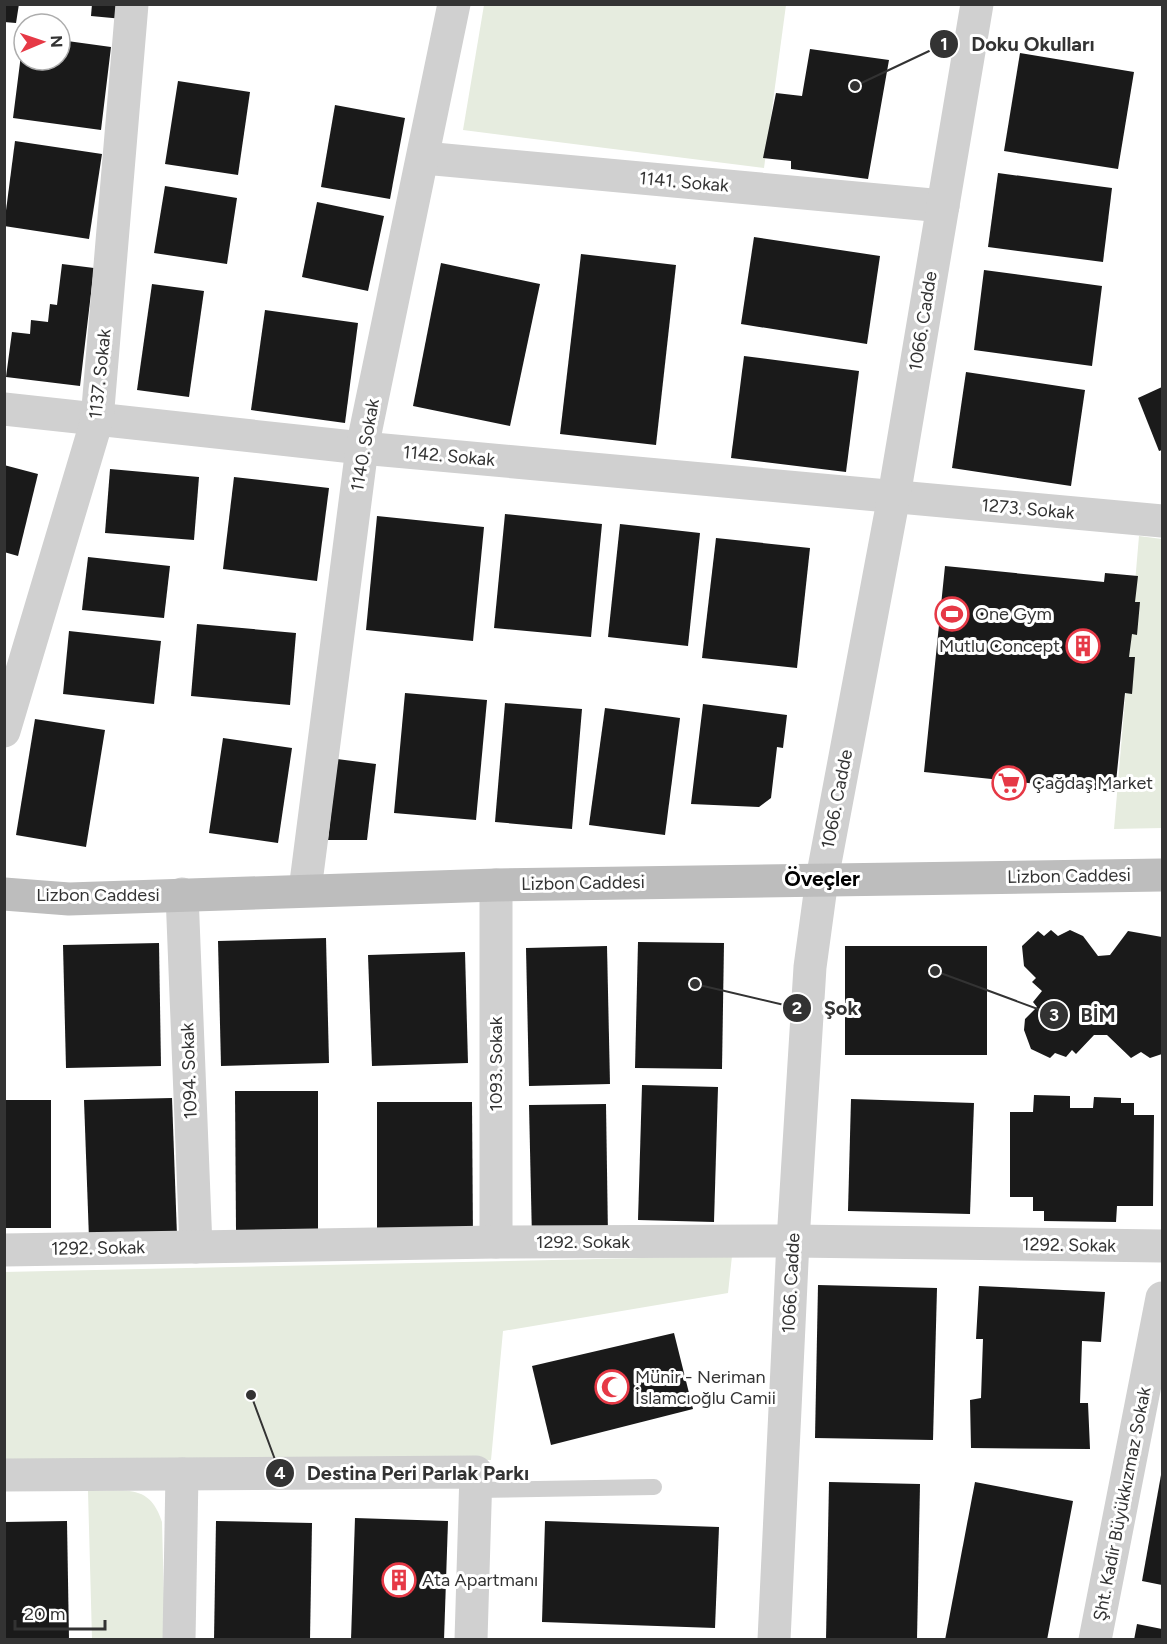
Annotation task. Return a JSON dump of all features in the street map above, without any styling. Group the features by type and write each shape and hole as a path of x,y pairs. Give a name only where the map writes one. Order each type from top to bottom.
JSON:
{"main road":[{"name":"Lizbon Caddesi","path":"4,894 69,899 496,885 1162,875"}],"street":[{"name":"1137. Sokak","path":"4,731 97,420 132,4"},
{"name":"1140. Sokak","path":"305,890 362,448 424,158 454,4"},
{"name":"1066. Cadde","path":"774,1640 793,1241 810,976 822,879 894,496 977,4"},
{"name":"1141. Sokak","path":"424,158 943,206"},
{"name":"1142. Sokak","path":"4,409 362,448 894,496"},
{"name":"1273. Sokak","path":"894,496 1162,521"},
{"name":"1093. Sokak","path":"496,885 496,1242"},
{"name":"1094. Sokak","path":"182,894 196,1247"},
{"name":"1292. Sokak","path":"4,1250 496,1242 793,1241 1162,1246"},
{"name":"Şht. Kadir Büyükkızmaz Sokak","path":"1095,1640 1162,1298"},
{"path":"179,1640 182,1474"},
{"path":"4,1475 182,1474 476,1481 471,1640"}],"lane":[{"path":"476,1481 654,1487"}],"shaded area":[{"path":"484,5 786,5 764,168 463,130"},
{"path":"1139,536 1162,539 1162,828 1114,829"},
{"path":"732,1256 728,1293 503,1331 491,1460 5,1459 4,1272"},
{"path":"88,1491 134,1492 150,1500 157,1509 162,1522 165,1639 92,1639"}],"building":[{"path":"4,4 19,4 18,12 12,12 12,23 4,22"},
{"path":"92,4 124,4 123,19 91,16"},
{"path":"72,42 111,47 101,130 13,118 19,72 72,72"},
{"path":"810,49 889,60 868,179 791,169 791,161 763,158 776,93 802,96"},
{"path":"1020,53 1134,72 1118,169 1004,151"},
{"path":"178,81 250,92 238,175 165,164"},
{"path":"335,105 405,118 390,199 321,187"},
{"path":"15,141 102,154 89,239 4,226"},
{"path":"998,173 1112,188 1103,262 988,247"},
{"path":"165,186 237,198 227,264 154,253"},
{"path":"317,202 384,216 368,291 302,277"},
{"path":"754,237 880,256 867,344 741,324"},
{"path":"581,254 676,265 656,445 560,434"},
{"path":"441,263 540,284 510,426 413,406"},
{"path":"62,264 94,268 80,386 6,377 12,332 30,334 31,320 48,322 50,304 57,305"},
{"path":"984,270 1102,286 1092,366 974,350"},
{"path":"152,284 204,291 189,397 137,390"},
{"path":"265,310 358,323 345,423 251,410"},
{"path":"744,356 859,371 846,472 731,458"},
{"path":"966,372 1085,390 1071,486 952,468"},
{"path":"1162,387 1162,450 1159,451 1138,398"},
{"path":"4,465 38,474 18,556 4,552"},
{"path":"110,469 199,477 194,540 105,533"},
{"path":"234,477 329,488 317,581 223,569"},
{"path":"505,514 602,524 591,637 494,628"},
{"path":"377,516 484,527 473,641 366,630"},
{"path":"620,524 700,533 688,646 608,637"},
{"path":"716,538 810,548 797,668 702,658"},
{"path":"88,557 170,566 164,618 82,610"},
{"path":"945,566 1104,582 1105,573 1138,576 1135,602 1140,602 1137,635 1132,634 1129,657 1135,657 1132,694 1125,693 1115,792 924,772"},
{"path":"197,624 296,633 290,705 191,696"},
{"path":"69,631 161,641 154,704 63,694"},
{"path":"405,693 487,700 476,820 394,813"},
{"path":"505,703 582,709 572,829 495,822"},
{"path":"703,704 787,715 783,748 777,747 771,798 759,807 691,804"},
{"path":"605,708 680,718 665,835 589,825"},
{"path":"35,719 105,730 86,847 16,835"},
{"path":"223,738 292,748 278,843 209,833"},
{"path":"337,759 376,764 367,840 328,840"},
{"path":"1051,930 1058,936 1070,930 1083,936 1098,956 1110,955 1128,931 1162,937 1162,1054 1150,1058 1141,1052 1131,1058 1107,1035 1094,1035 1076,1054 1072,1050 1066,1057 1055,1053 1050,1058 1031,1049 1024,1030 1025,1019 1037,1007 1033,1002 1042,991 1032,982 1036,978 1024,966 1022,946 1038,931 1044,936"},
{"path":"326,938 329,1063 221,1066 218,941"},
{"path":"638,942 724,943 722,1069 635,1068"},
{"path":"159,943 161,1066 66,1068 63,945"},
{"path":"607,946 610,1084 529,1086 526,948"},
{"path":"845,946 987,946 987,1055 845,1055"},
{"path":"465,952 468,1063 372,1066 368,955"},
{"path":"642,1085 718,1087 714,1222 638,1220"},
{"path":"235,1091 318,1091 318,1230 236,1231"},
{"path":"1034,1095 1070,1096 1070,1108 1093,1108 1094,1097 1121,1098 1121,1103 1134,1103 1134,1115 1154,1115 1153,1206 1117,1206 1116,1222 1044,1221 1044,1211 1033,1211 1033,1197 1010,1197 1010,1112 1033,1112"},
{"path":"172,1098 177,1236 89,1239 84,1100"},
{"path":"851,1099 974,1103 970,1214 848,1211"},
{"path":"4,1100 51,1100 51,1228 4,1228"},
{"path":"377,1102 472,1102 473,1241 377,1241"},
{"path":"606,1104 608,1237 532,1239 529,1105"},
{"path":"818,1285 937,1288 933,1440 815,1438"},
{"path":"979,1286 1105,1292 1101,1342 1082,1341 1080,1403 1088,1403 1090,1449 971,1448 970,1400 981,1398 983,1339 976,1339"},
{"name":"Münir - Neriman İslamcıoğlu Camii","path":"674,1333 693,1409 551,1445 532,1366"},
{"path":"1162,1475 1162,1585 1142,1581"},
{"path":"829,1482 920,1484 917,1640 826,1640"},
{"path":"975,1482 1073,1501 1047,1640 945,1640"},
{"name":"Ata Apartmanı","path":"355,1518 448,1521 444,1640 351,1640"},
{"path":"67,1521 69,1640 4,1640 4,1522"},
{"path":"216,1521 312,1523 310,1640 214,1640"},
{"path":"545,1521 719,1527 715,1628 542,1622"},
{"path":"1137,1624 1162,1629 1162,1640 1134,1640"}],"place":[{"name":"Doku Okulları","path":"855,86"},
{"name":"One Gym","path":"952,614"},
{"name":"Mutlu Concept","path":"1083,646"},
{"name":"Çağdaş Market","path":"1009,783"},
{"name":"BİM","path":"935,971"},
{"name":"Şok","path":"695,984"},
{"name":"Münir - Neriman İslamcıoğlu Camii","path":"612,1387"},
{"name":"Destina Peri Parlak Parkı","path":"251,1395"},
{"name":"Ata Apartmanı","path":"399,1580"}],"district":[{"name":"Öveçler","path":"822,879"}]}
